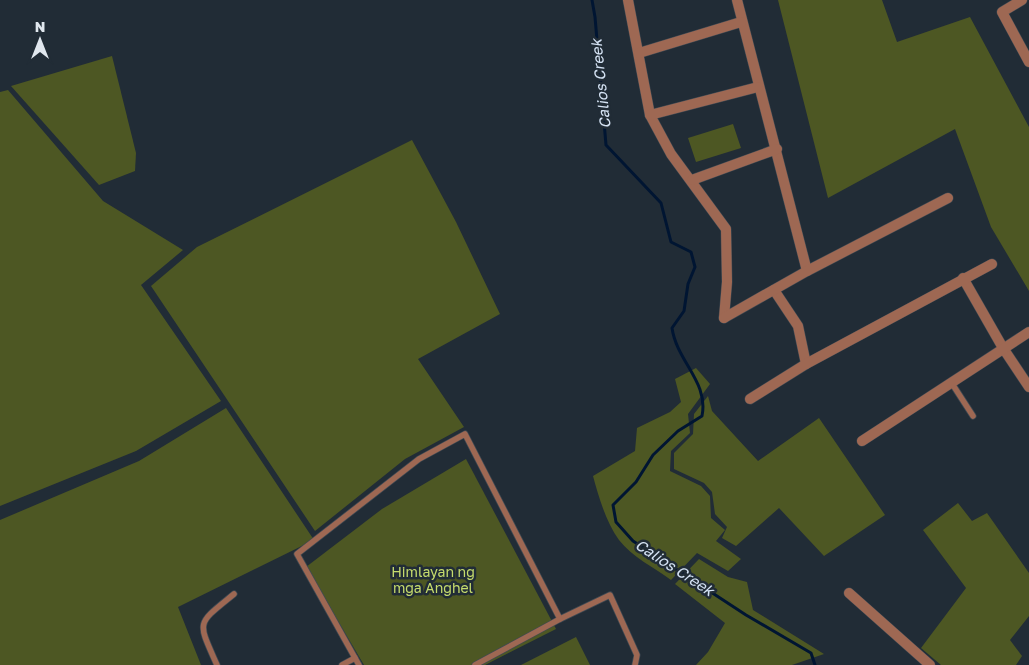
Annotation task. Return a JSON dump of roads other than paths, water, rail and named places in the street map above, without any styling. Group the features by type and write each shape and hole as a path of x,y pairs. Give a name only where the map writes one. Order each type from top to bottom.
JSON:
{"street":[{"path":"628,0 650,115 672,154 726,229 727,282 724,318 807,271 948,198"},
{"path":"737,0 741,22 777,149 807,271"},
{"path":"1022,0 1002,12 1028,59"},
{"path":"639,53 741,22"},
{"path":"650,115 758,87"},
{"path":"692,180 777,149"},
{"path":"750,399 806,364 992,264"},
{"path":"963,278 1003,348 1029,387"},
{"path":"774,290 798,326 806,364"},
{"path":"862,441 1029,332"},
{"path":"850,593 930,665"}],"lane":[{"path":"951,382 973,416"},
{"path":"359,665 297,554 420,459 465,434 560,619"},
{"path":"217,665 203,634 202,624 207,616 234,594"},
{"path":"475,665 560,619 610,595 637,655 636,665"},
{"path":"342,665 355,658"}],"waterway":[{"name":"Calios Creek","path":"592,0 606,145 661,203 671,242 691,252 695,267 688,284 684,311 672,328 680,351 697,382 703,404 702,416 678,431 653,455 636,482 613,505 616,522 633,541 746,615 811,653 815,665"}],"park label":[{"name":"Himlayan ng mga Anghel","path":"433,580"}]}
